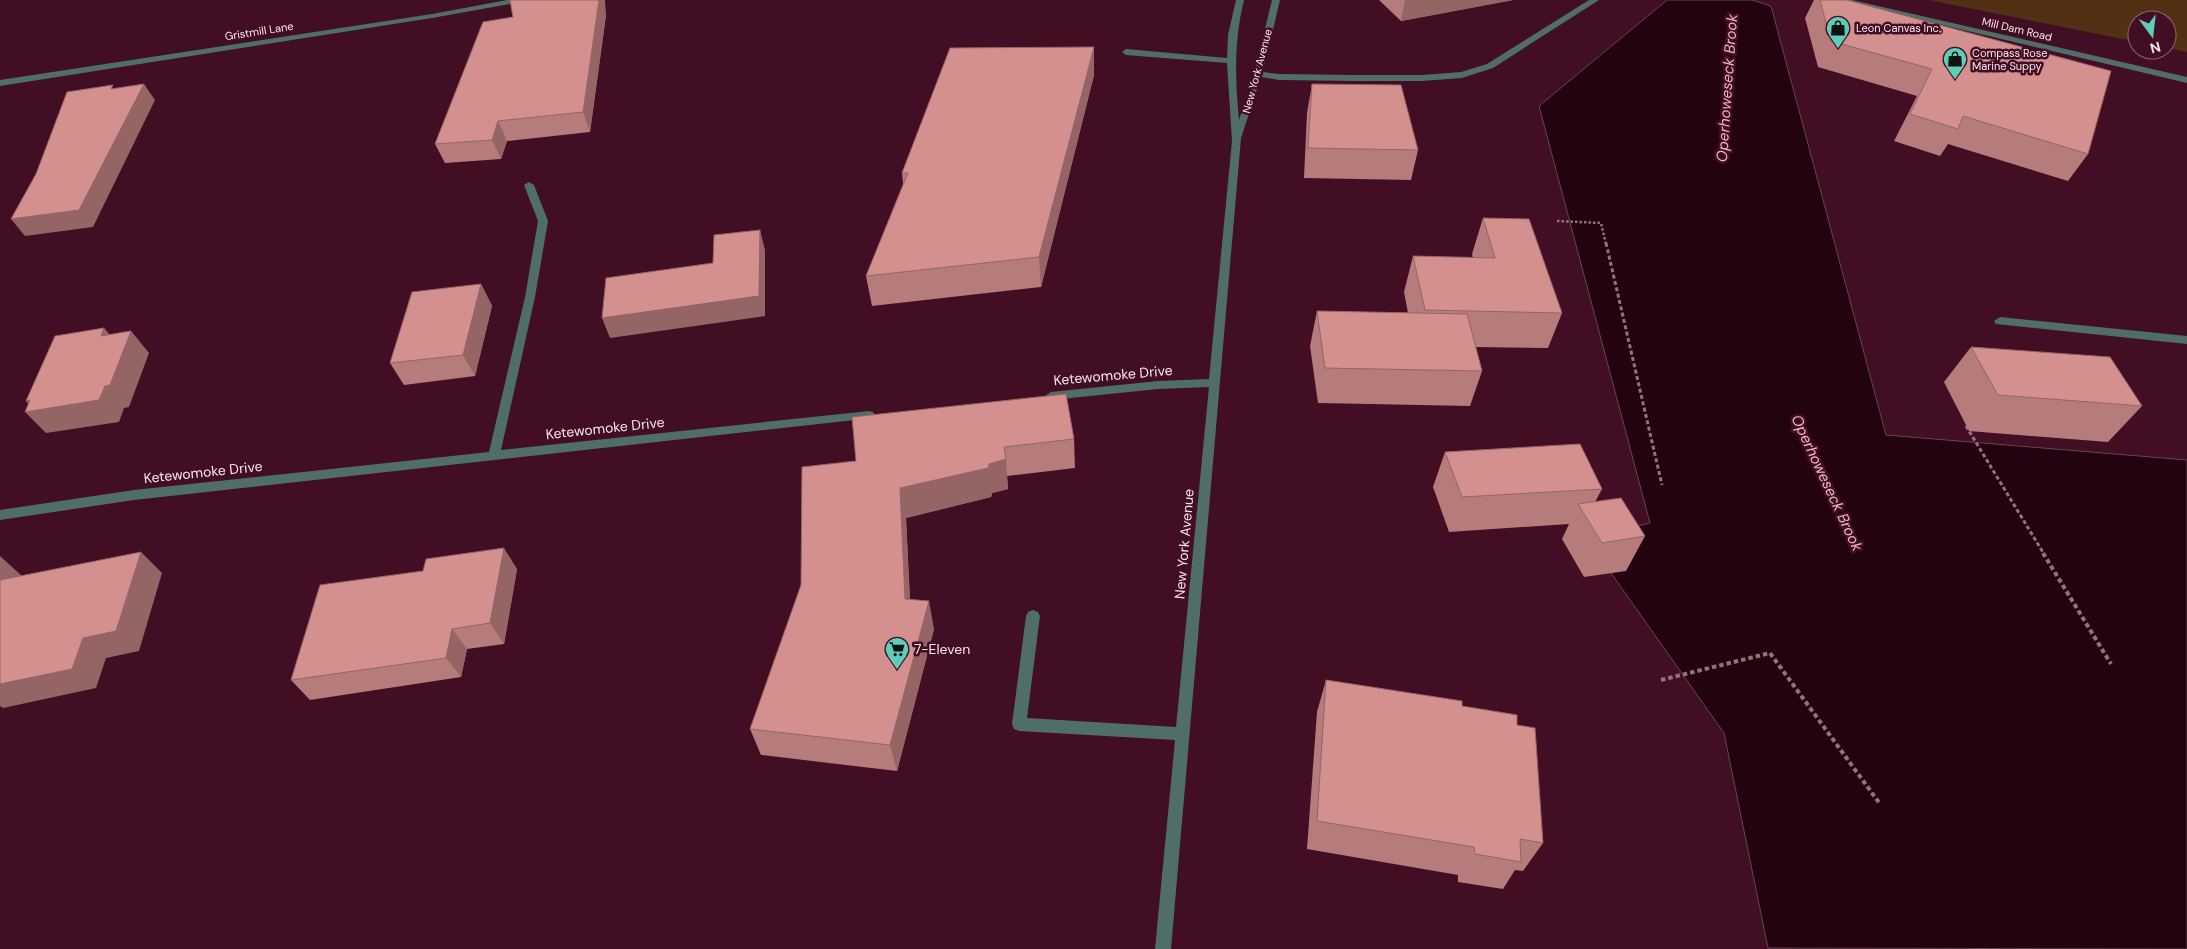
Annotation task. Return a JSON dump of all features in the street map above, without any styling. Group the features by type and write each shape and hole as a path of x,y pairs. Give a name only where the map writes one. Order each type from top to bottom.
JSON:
{"street":[{"name":"Gristmill Lane","path":"0,83 432,16 521,0"},
{"name":"New York Avenue","path":"1163,949 1237,141 1230,72 1234,22 1240,0"},
{"name":"New York Avenue","path":"1237,141 1258,74 1276,0"},
{"path":"1258,74 1280,77 1353,78 1422,78 1462,75 1490,66 1595,0"},
{"name":"Mill Dam Road","path":"1842,0 2187,80"},
{"path":"1126,52 1231,61"},
{"path":"494,455 530,297 543,221 529,185"},
{"path":"2000,321 2187,340"},
{"name":"Ketewomoke Drive","path":"1041,398 1150,386 1215,383"},
{"name":"Ketewomoke Drive","path":"0,515 134,495 878,414"},
{"path":"1033,616 1019,724 1183,734"}],"path":[{"path":"1557,221 1601,223 1662,485"},
{"path":"1966,426 2111,664"},
{"path":"1661,680 1770,652 1880,804"}],"shaded area":[{"path":"1929,0 2187,0 2187,52 2177,50 2177,10 2127,10 2127,40"}],"water":[{"name":"Operhoweseck Brook","path":"1667,0 1752,0 1771,6 1886,435 2187,460 2187,949 1768,948 1724,733 1587,539 1650,523 1539,106"}],"building":[{"path":"510,0 599,0 583,112 498,121 492,140 435,144 483,22 513,17"},
{"path":"1820,0 1847,0 2111,71 2088,154 1963,116 1958,129 1910,114 1932,69 1831,41"},
{"path":"1094,47 1039,257 866,276 908,173 902,173 950,48"},
{"path":"144,84 79,210 11,219 36,174 67,92 113,85 111,89"},
{"path":"1312,84 1401,85 1418,150 1308,148"},
{"path":"1483,218 1529,219 1562,313 1425,310 1413,256 1495,258"},
{"path":"760,230 759,296 602,318 606,278 713,263 714,235"},
{"path":"481,284 463,355 390,363 412,292"},
{"path":"1317,311 1467,314 1482,371 1325,368"},
{"path":"104,328 101,336 131,331 110,385 105,386 99,400 25,412 30,400 26,401 55,336"},
{"path":"1971,347 2110,357 2142,406 1998,395"},
{"path":"1066,394 1074,439 1004,447 1006,459 989,464 988,468 900,488 905,599 929,601 890,745 750,729 801,585 802,467 856,461 852,417"},
{"path":"1580,444 1602,489 1462,497 1445,452"},
{"path":"1621,498 1645,536 1602,543 1578,504"},
{"path":"504,548 490,623 452,629 446,658 291,680 320,585 423,571 426,559"},
{"path":"141,552 116,631 83,638 72,669 0,684 0,580"},
{"path":"1326,680 1462,701 1462,706 1517,715 1517,725 1535,728 1543,843 1520,839 1521,862 1475,854 1474,847 1317,821"}],"place":[{"name":"Leon Canvas Inc.","path":"1838,49"},
{"name":"Compass Rose Marine Suppy","path":"1955,80"},
{"name":"7-Eleven","path":"897,670"}]}
